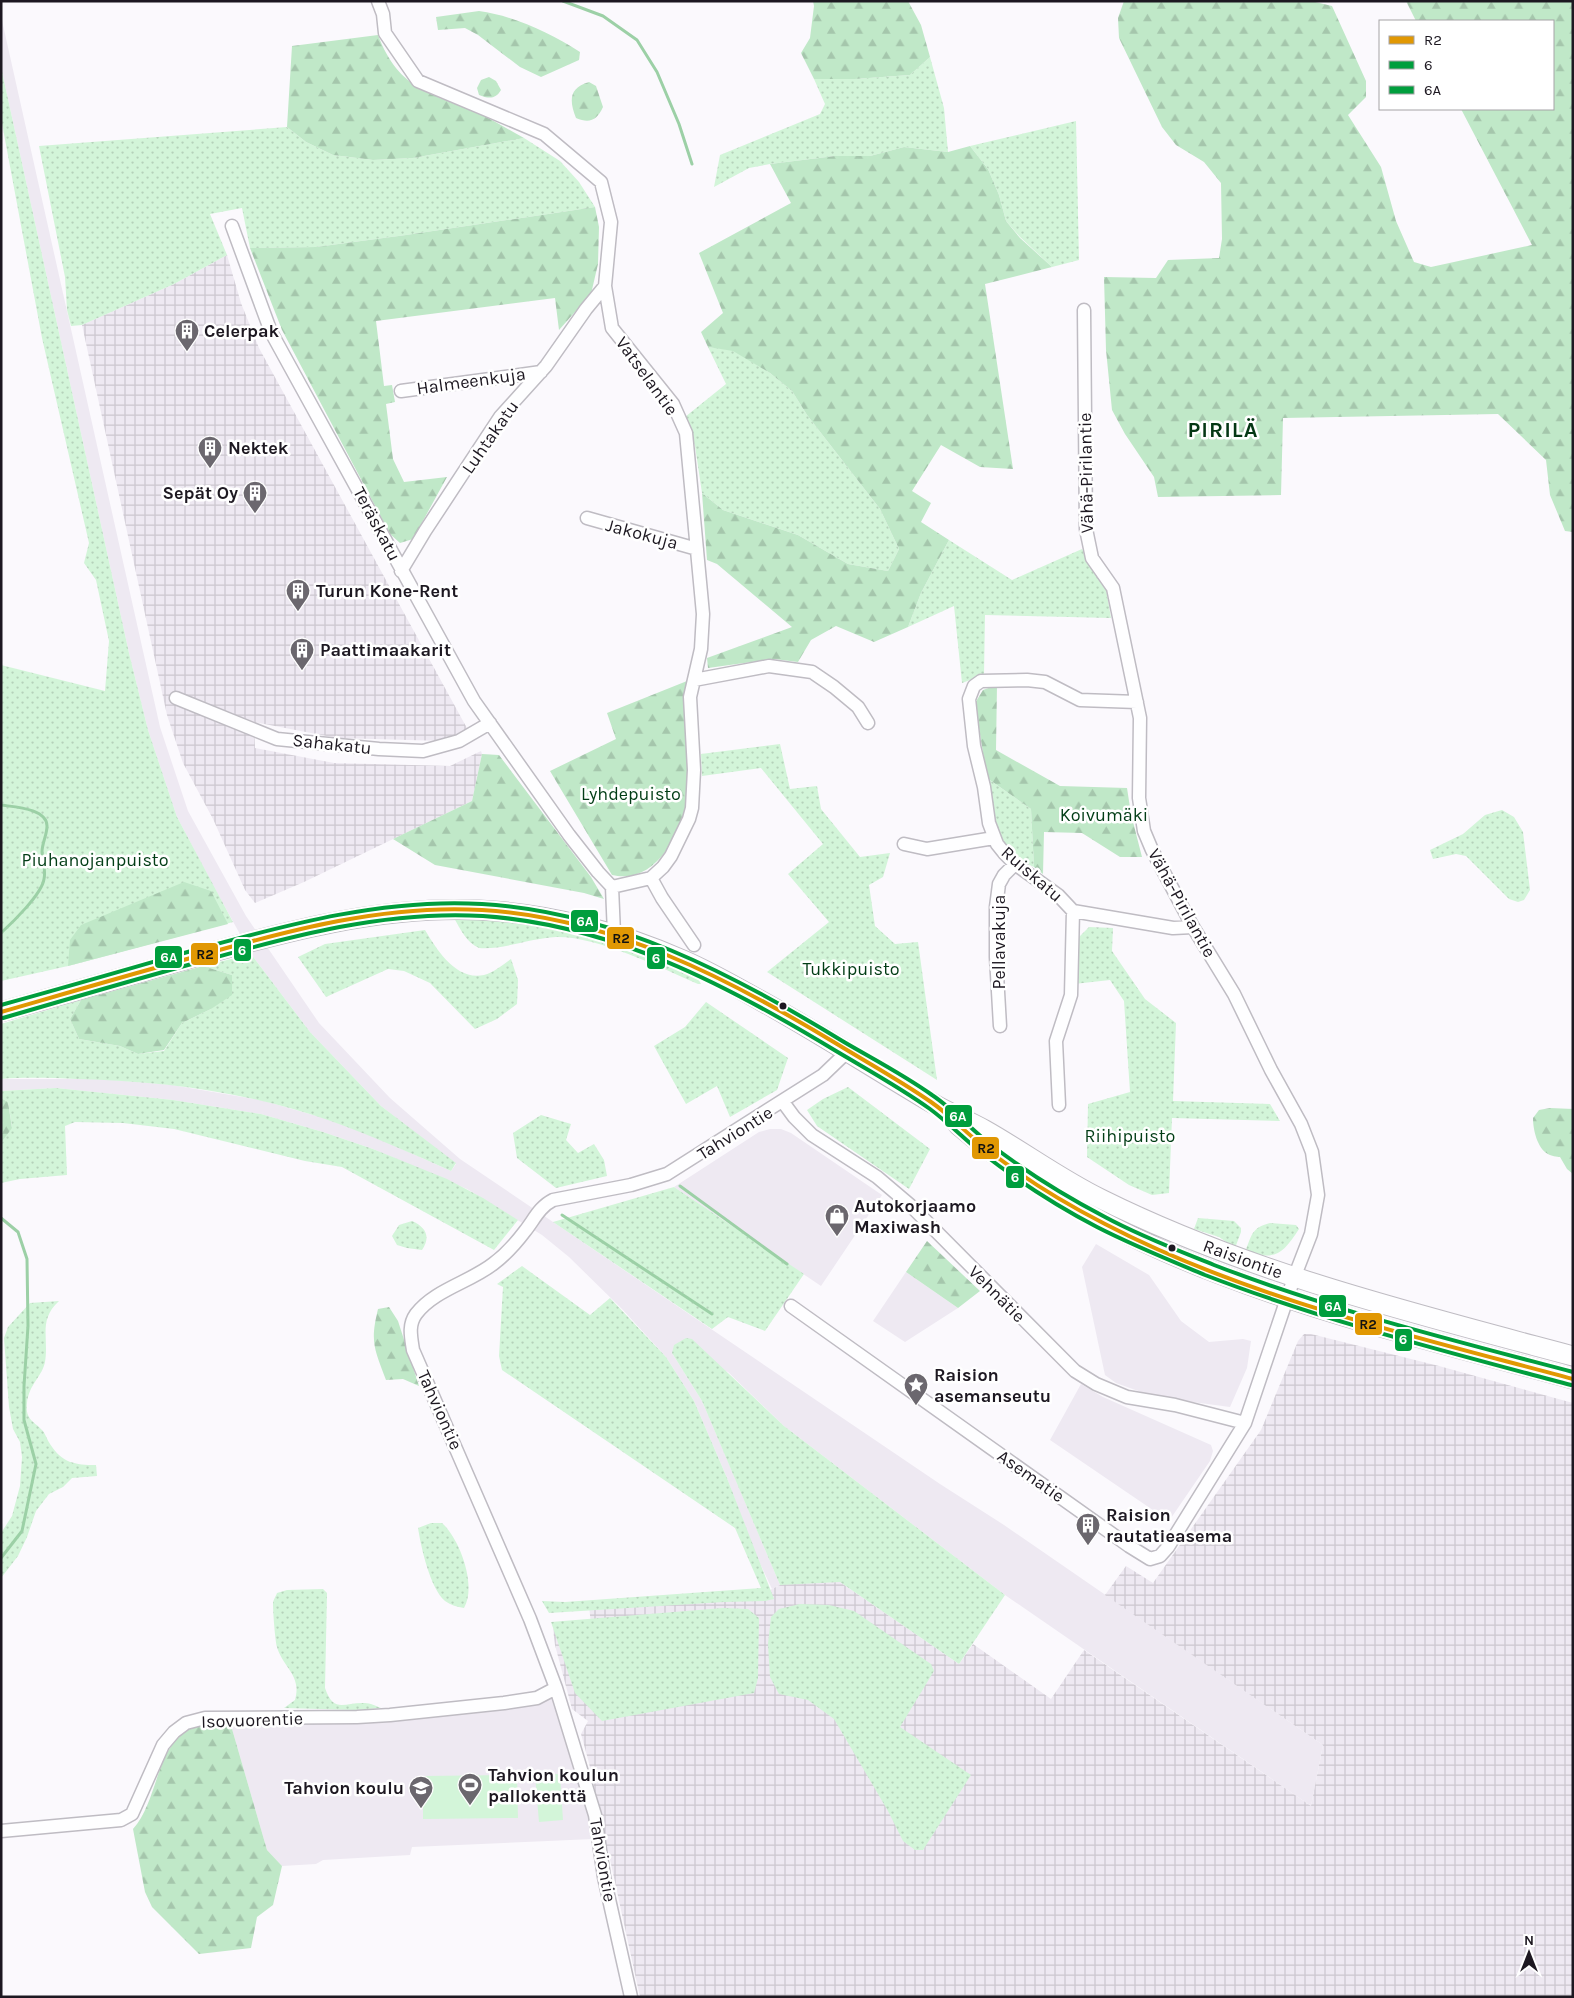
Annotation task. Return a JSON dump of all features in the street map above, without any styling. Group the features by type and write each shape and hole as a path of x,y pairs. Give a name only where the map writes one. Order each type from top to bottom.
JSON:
{"main road":[{"name":"Raisiontie","path":"1,1012 251,941 374,914 430,910 507,912 572,924 614,934 660,950 716,976 848,1051 936,1106 985,1130 1095,1196 1224,1253 1294,1278 1382,1305 1573,1356"},
{"name":"Raisiontie","path":"936,1106 1015,1170 1090,1216 1166,1252 1217,1273 1288,1298 1392,1330 1573,1378"}],"street":[{"name":"Vatselantie","path":"378,1 383,14 385,32 395,50 418,81 544,134 601,182 611,222 605,286 612,328 672,404 686,433 703,614 701,649 690,697 694,770 692,808 689,819 671,856 651,878"},
{"name":"Teräskatu","path":"232,226 271,332 474,701 569,835 612,887"},
{"name":"Luhtakatu","path":"402,571 425,531 475,458 500,417 541,372 605,286"},
{"name":"Vähä-Pirilantie","path":"1084,310 1086,530 1092,558 1113,588 1137,702 1141,730 1139,798 1144,831 1152,850 1193,927 1234,994 1301,1124 1312,1152 1318,1194 1317,1211 1311,1234 1288,1298"},
{"name":"Halmeenkuja","path":"401,391 541,372"},
{"name":"Jakokuja","path":"587,518 697,549"},
{"path":"694,680 769,666 812,672 858,707 868,723"},
{"name":"Ruiskatu","path":"1137,702 1080,700 1044,682 1028,680 981,681 974,686 969,698 974,746 984,787 989,823 994,838 1005,854 1015,864 1058,895 1073,911 1173,928 1193,927"},
{"name":"Sahakatu","path":"176,698 277,739 379,749 423,751 459,741 490,723"},
{"path":"904,844 927,850 994,838"},
{"name":"Pellavakuja","path":"1000,1026 996,957 996,907 999,884 1004,875 1015,864"},
{"path":"614,934 612,887 651,878 662,898 694,945"},
{"path":"1059,1105 1056,1041 1072,995 1073,911"},
{"name":"Tahviontie","path":"631,1997 604,1877 595,1815 556,1688 530,1619 413,1350 411,1322 417,1313 431,1300 492,1265 513,1246 548,1203 553,1200 631,1185 667,1174 823,1075 848,1051"},
{"name":"Vehnätie","path":"783,1102 794,1117 812,1135 877,1177 910,1205 1075,1371 1096,1384 1127,1397 1175,1406 1245,1423"},
{"name":"Asematie","path":"792,1306 1129,1546 1150,1558 1160,1556 1168,1547 1245,1423 1288,1298"},
{"name":"Isovuorentie","path":"1,1831 122,1820 132,1814 163,1745 174,1732 186,1723 205,1718 390,1715 537,1698 556,1688"}],"shaded area":[{"path":"1,16 160,727 188,811 246,916 319,1023 390,1098 460,1159 940,1484 1004,1525 1323,1745 1311,1806 1005,1595 784,1426 728,1372 672,1353 702,1401 734,1476 780,1585 772,1589 755,1553 727,1478 694,1401 666,1357 623,1310 569,1257 542,1235 467,1189 373,1149 261,1114 173,1100 56,1088 1,1091 1,1079 102,1079 172,1085 261,1100 327,1119 375,1137 451,1171 456,1164 381,1106 310,1032 251,954 177,817 148,730 129,653 1,67"},
{"path":"227,255 241,303 259,348 468,730 444,741 337,738 254,722 255,748 334,763 450,766 481,751 482,754 472,801 304,882 255,903 245,890 213,819 183,763 167,715 82,325 174,284"},
{"path":"781,1129 791,1133 882,1195 821,1286 674,1187 759,1132"},
{"path":"1096,1244 1149,1275 1181,1321 1209,1342 1243,1339 1251,1341 1247,1368 1230,1407 1155,1397 1116,1383 1105,1375 1082,1267"},
{"path":"906,1272 958,1308 905,1342 873,1321"},
{"path":"1304,1334 1311,1334 1439,1366 1573,1403 1573,1997 640,1997 581,1734 588,1721 572,1709 555,1645 553,1629 558,1626 591,1624 589,1606 756,1597 782,1584 840,1582 959,1664 973,1644 1051,1699 1084,1650 1311,1806 1323,1745 1105,1595 1126,1566 1153,1583 1261,1430 1298,1341"},
{"path":"1081,1384 1103,1397 1211,1445 1213,1451 1210,1461 1169,1521 1050,1440"},
{"name":"Tahvion koulu","path":"552,1695 580,1778 593,1839 412,1847 410,1855 323,1860 316,1864 282,1866 267,1850 230,1722"}],"green space":[{"path":"813,1 908,1 921,25 930,57 910,75 855,79 814,79 801,53 810,38"},
{"path":"1124,1 1311,1 1332,6 1366,81 1366,97 1348,115 1381,167 1396,221 1414,262 1431,267 1532,245 1462,110 1554,110 1554,20 1416,20 1406,1 1573,1 1573,532 1565,531 1550,495 1546,460 1498,414 1283,418 1281,495 1158,497 1154,477 1125,434 1112,410 1106,350 1104,277 1156,278 1168,260 1219,258 1222,239 1221,183 1204,162 1176,145 1162,127 1119,38 1118,18"},
{"path":"479,11 519,21 557,38 580,52 579,60 541,77 520,67 478,35 465,28 438,30 436,17"},
{"path":"378,35 386,54 396,68 419,88 480,114 524,138 413,158 373,160 333,155 306,142 287,127 292,46"},
{"path":"930,57 944,108 948,152 904,147 870,156 835,156 770,164 749,168 714,187 720,155 820,114 825,104 814,79 855,79 910,75"},
{"name":"Piuhanojanpuisto","path":"1,67 129,653 148,730 177,817 233,922 68,966 1,981 1,665 105,691 109,641 96,580 84,563 89,543 42,338 1,118"},
{"path":"489,77 496,81 501,90 492,97 479,95 477,88 481,80"},
{"path":"589,82 596,86 603,107 596,118 585,121 576,118 572,106 572,96 574,91"},
{"path":"1076,121 1079,260 1052,267 1006,221 999,195 988,169 970,146"},
{"path":"287,127 306,142 333,155 373,160 413,158 524,138 560,161 579,182 595,207 316,247 250,248 242,208 210,214 227,255 174,284 82,325 71,326 67,310 65,277 39,146"},
{"path":"970,146 988,169 999,195 1006,221 1020,238 1052,267 985,284 1013,469 980,467 941,445 912,491 931,503 921,522 949,540 921,593 908,627 874,642 836,626 811,640 798,662 774,659 708,668 707,658 792,627 717,564 707,560 702,493 723,510 798,535 848,564 888,571 899,549 880,509 807,415 792,391 770,373 733,351 708,347 701,332 723,313 699,253 791,203 770,164 835,156 870,156 904,147 948,152"},
{"path":"595,207 599,227 598,264 591,294 559,330 555,298 376,321 384,386 392,385 395,402 386,404 393,459 404,482 447,477 413,539 400,543 390,534 282,330 250,248 316,247"},
{"path":"708,347 733,350 770,373 792,391 807,415 880,509 899,549 888,571 848,564 798,535 723,510 702,493 695,446 685,417 726,384"},
{"path":"949,540 1012,580 1082,549 1091,565 1105,583 1111,618 985,615 984,675 962,683 954,606 908,627 921,593"},
{"name":"Lyhdepuisto","path":"687,681 689,787 683,817 670,844 652,866 640,873 627,876 612,875 550,771 616,739 607,713"},
{"name":"Koivumäki","path":"997,685 996,750 1060,786 1127,788 1131,814 1142,857 1120,857 1082,833 1044,832 1043,874 1034,867 1031,809 987,778 975,703 983,690"},
{"name":"Tukkipuisto","path":"780,744 790,789 817,786 821,809 860,857 890,853 883,877 869,885 875,926 895,944 918,942 937,1080 767,972 829,922 788,874 823,844 761,768 702,776 701,754"},
{"path":"482,754 499,755 591,877 604,899 584,893 435,865 393,839 472,801"},
{"path":"987,778 1031,809 1034,867 1013,856 999,840 992,821"},
{"path":"1502,810 1514,817 1523,832 1530,890 1524,900 1518,902 1509,899 1466,856 1456,854 1433,859 1430,850 1463,834 1485,815"},
{"path":"184,882 211,891 228,924 68,966 70,940 81,925"},
{"path":"454,918 517,921 581,935 646,954 696,975 701,984 609,947 572,938 546,938 498,947 479,948 467,939"},
{"name":"Riihipuisto","path":"1089,927 1113,928 1112,951 1145,999 1176,1023 1173,1101 1270,1104 1280,1121 1172,1118 1169,1193 1152,1195 1129,1185 1087,1157 1088,1104 1130,1092 1124,1001 1110,980 1074,984 1078,938"},
{"path":"425,930 448,962 456,969 465,973 474,976 484,975 511,959 518,980 517,1004 497,1019 475,1029 430,983 404,971 388,969 326,997 298,957 325,944"},
{"path":"251,954 310,1032 381,1106 456,1163 451,1171 390,1144 328,1120 298,1110 236,1095 141,1082 49,1078 1,1079 1,1024 81,1000 70,1019 79,1039 120,1046 138,1054 164,1051 182,1023 211,1009 232,975 203,966"},
{"path":"203,966 232,975 232,995 211,1009 182,1023 164,1050 138,1054 120,1046 79,1039 70,1019 81,1000"},
{"path":"706,1002 788,1058 777,1090 730,1117 717,1086 686,1104 654,1046 685,1027"},
{"path":"848,1087 930,1149 909,1189 817,1126 807,1110 823,1099"},
{"path":"56,1088 173,1100 261,1114 373,1149 447,1179 483,1198 518,1220 494,1250 342,1167 305,1161 174,1129 123,1123 75,1122 65,1126 67,1175 20,1179 1,1183 1,1143 12,1127 8,1102 1,1098 1,1091"},
{"path":"1,1098 8,1102 12,1128 1,1143"},
{"path":"1550,1108 1573,1109 1573,1174 1567,1169 1560,1157 1544,1151 1536,1138 1533,1118 1539,1110"},
{"path":"541,1115 571,1124 566,1140 578,1153 594,1144 604,1160 607,1176 556,1188 517,1158 513,1133"},
{"path":"674,1187 804,1274 765,1331 728,1317 712,1329 553,1222"},
{"path":"1198,1218 1234,1221 1241,1228 1235,1248 1219,1237 1194,1229"},
{"path":"412,1221 421,1226 426,1233 426,1241 422,1250 397,1245 392,1236 399,1225"},
{"path":"1270,1223 1296,1225 1299,1229 1288,1245 1277,1253 1264,1255 1245,1252 1253,1233 1259,1227"},
{"path":"927,1241 980,1291 958,1308 906,1272"},
{"path":"522,1266 590,1315 610,1298 666,1357 694,1401 727,1478 774,1599 549,1613 542,1601 565,1602 761,1588 735,1528 502,1370 499,1356 503,1287 497,1284"},
{"path":"59,1301 46,1322 45,1362 28,1396 27,1413 31,1420 43,1431 59,1455 70,1462 96,1465 97,1476 72,1478 63,1487 49,1494 36,1511 18,1556 1,1578 1,1533 12,1516 20,1486 22,1457 20,1442 13,1429 9,1407 4,1338 8,1327 30,1303"},
{"path":"389,1307 398,1321 419,1386 403,1379 386,1380 374,1345 374,1330 378,1309"},
{"path":"686,1338 692,1339 784,1426 1005,1595 959,1664 840,1582 780,1585 702,1401 672,1353 674,1345"},
{"path":"431,1523 442,1523 449,1530 465,1563 469,1588 468,1599 464,1608 454,1606 445,1601 435,1587 431,1577 418,1528"},
{"path":"323,1589 327,1593 325,1688 328,1696 336,1704 340,1705 367,1703 381,1708 355,1710 284,1708 295,1700 296,1684 277,1647 273,1601 277,1593 287,1590"},
{"path":"800,1604 829,1605 854,1611 931,1664 934,1671 900,1727 971,1775 923,1850 915,1850 903,1841 888,1811 834,1719 808,1700 779,1694 770,1677 768,1644 771,1617 779,1609"},
{"path":"723,1608 748,1609 759,1618 758,1678 754,1693 602,1721 575,1693 551,1622"},
{"path":"230,1722 267,1850 282,1866 273,1905 257,1917 251,1948 199,1954 152,1907 145,1892 133,1829 148,1803 164,1760 180,1736 196,1726"},
{"path":"560,1774 563,1820 539,1822 535,1775"},
{"name":"Tahvion koulun pallokenttä","path":"517,1775 518,1818 423,1819 423,1776"}],"waterway":[{"path":"563,1 603,16 637,40 657,72 679,124 692,164"},
{"path":"1,805 36,812 46,820 47,826 42,849 45,872 42,885 26,908 1,933"},
{"path":"680,1186 787,1264"},
{"path":"562,1215 712,1314"},
{"path":"1,1218 18,1232 27,1259 28,1326 24,1420 36,1464 22,1531 1,1558"}],"transit line":[{"name":"6A","path":"1,1005 198,949 303,922 374,909 446,903 482,904 531,909 579,919 626,933 671,951 716,971 802,1017 940,1100 990,1144 1046,1183 1090,1209 1145,1237 1214,1265 1302,1296 1392,1323 1573,1372"},
{"name":"R2","path":"1,1012 268,937 303,928 374,915 446,909 482,910 530,915 577,925 667,955 754,996 896,1079 931,1102 945,1112 976,1141 1057,1198 1089,1216 1160,1250 1217,1274 1334,1314 1573,1379"},
{"name":"6","path":"3,1018 269,943 304,934 375,921 447,915 483,916 531,922 578,932 623,945 667,962 753,1003 919,1101 982,1153 1038,1193 1110,1234 1205,1275 1295,1307 1386,1335 1571,1385"}],"place":[{"name":"Celerpak","path":"187,352"},
{"name":"Nektek","path":"210,469"},
{"name":"Sepät Oy","path":"255,514"},
{"name":"Turun Kone-Rent","path":"298,612"},
{"name":"Paattimaakarit","path":"302,671"},
{"name":"Autokorjaamo Maxiwash","path":"837,1237"},
{"name":"Raision asemanseutu","path":"916,1406"},
{"name":"Raision rautatieasema","path":"1088,1546"},
{"name":"Tahvion koulun pallokenttä","path":"470,1806"},
{"name":"Tahvion koulu","path":"421,1809"}],"district":[{"name":"PIRILÄ","path":"1223,429"}]}
